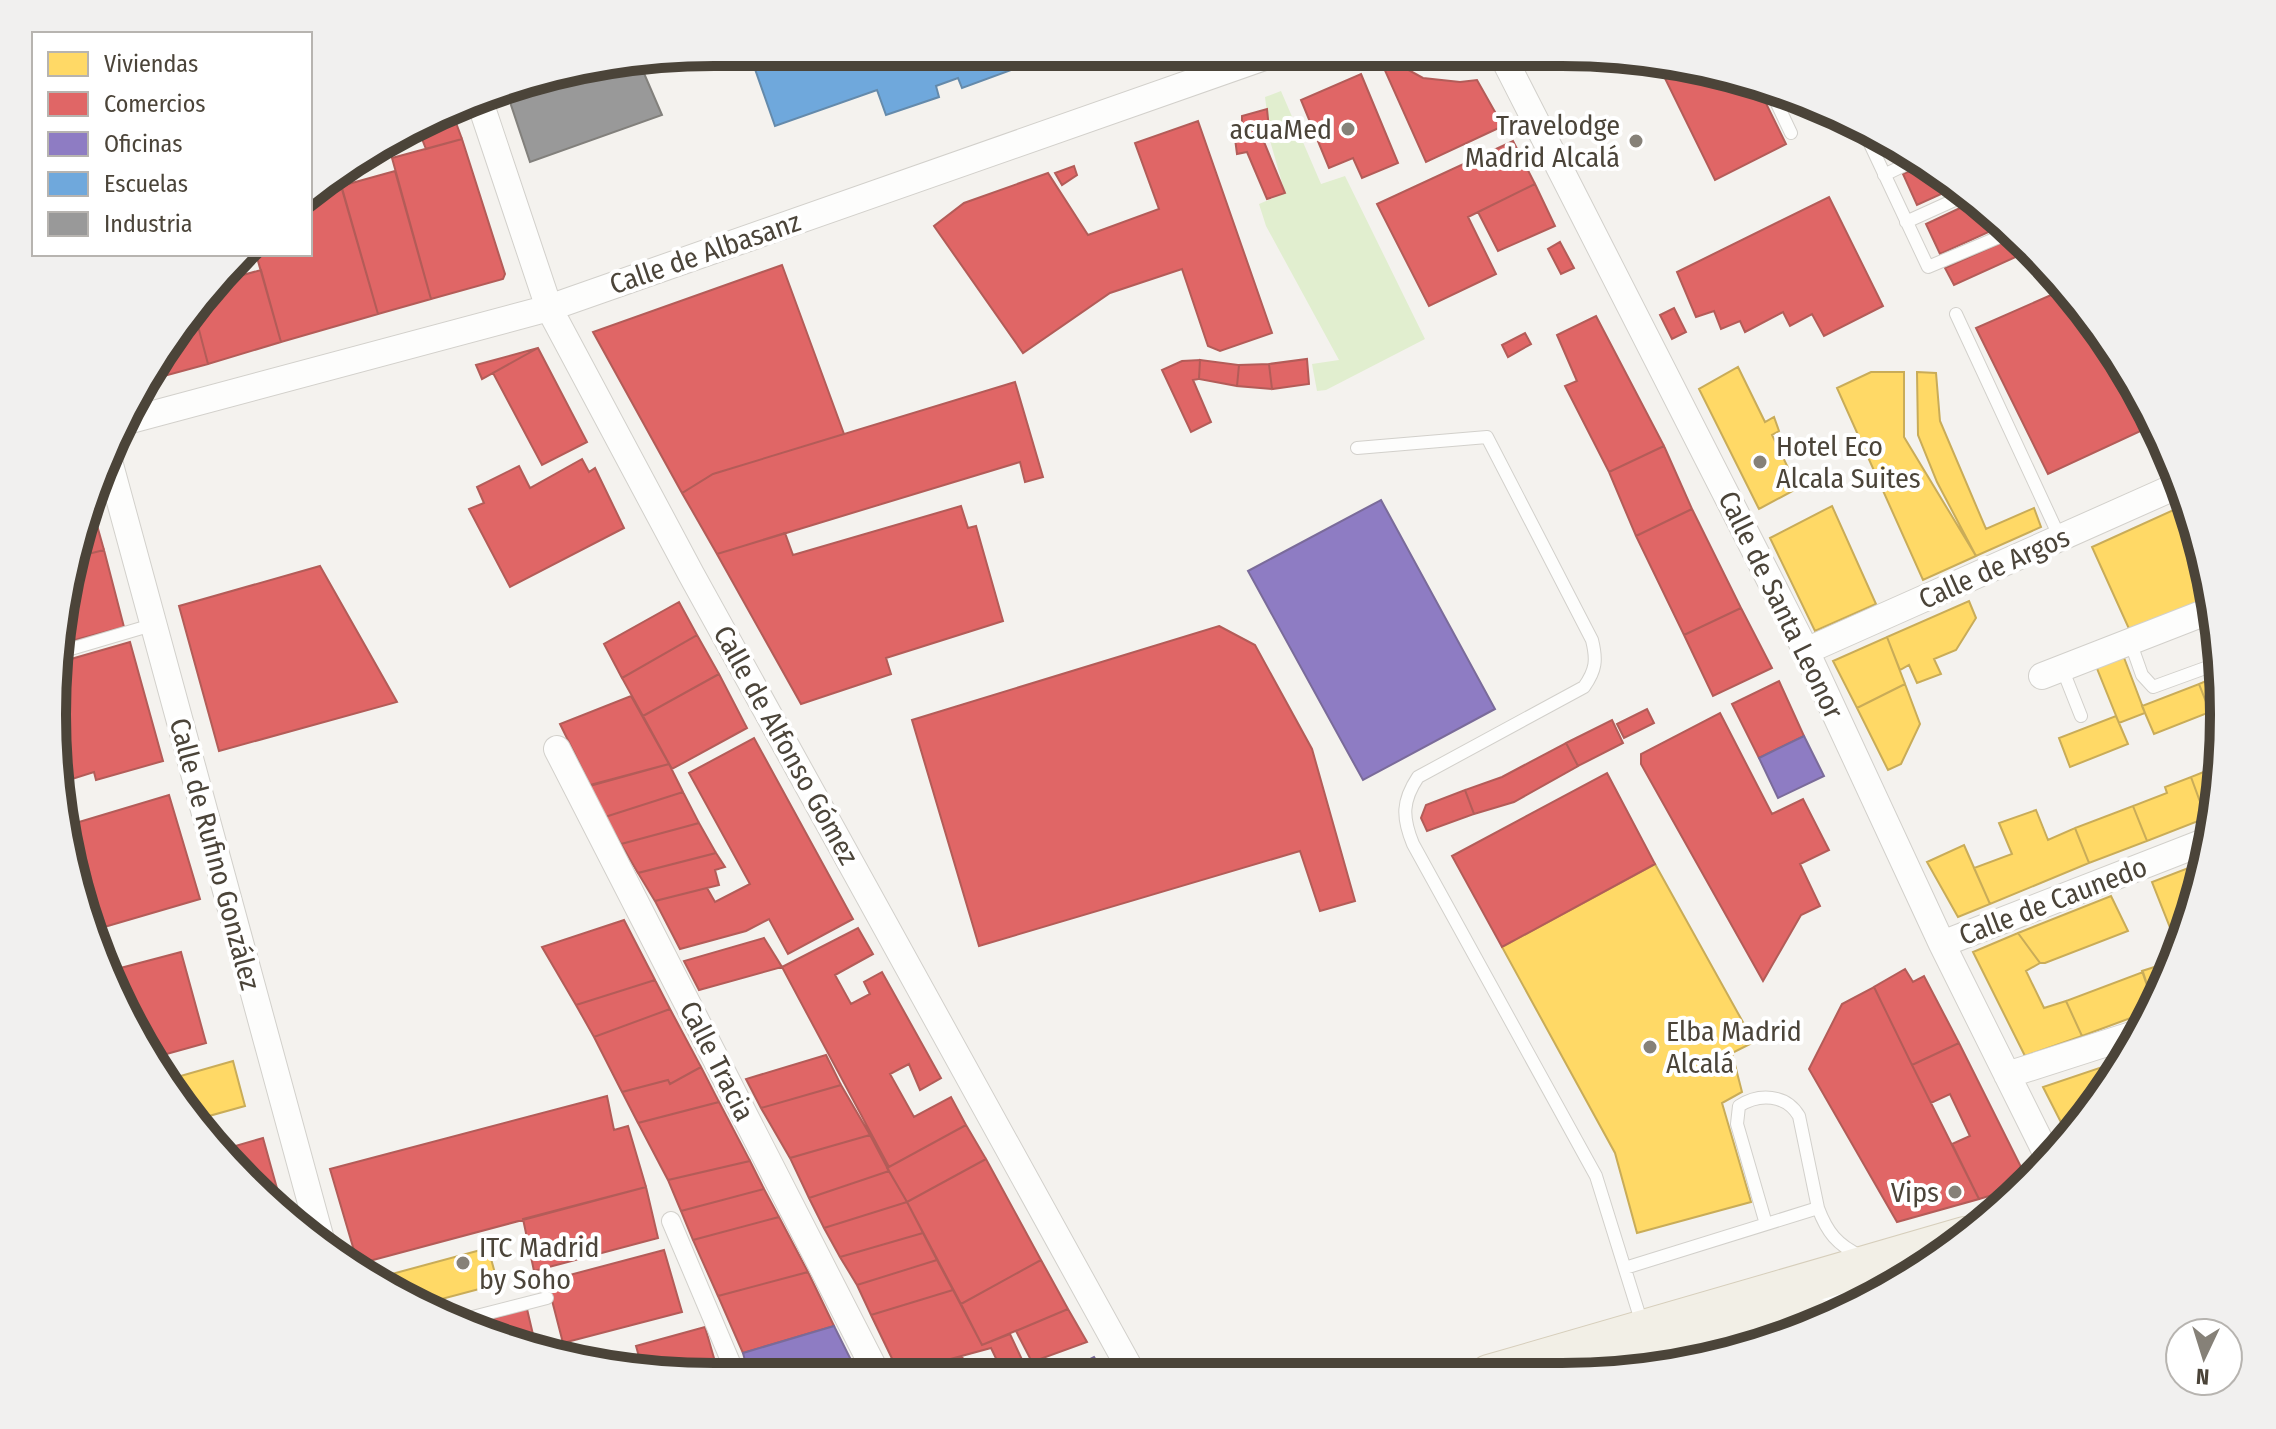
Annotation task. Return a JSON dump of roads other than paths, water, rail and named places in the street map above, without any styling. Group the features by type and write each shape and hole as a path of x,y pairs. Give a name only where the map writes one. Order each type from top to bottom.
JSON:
{"main road":[{"path":"1533,1363 1645,1332 1883,1276"}],"street":[{"name":"Calle de Albasanz","path":"138,418 549,308 1239,66"},
{"name":"Calle de Santa Leonor","path":"1508,66 1806,651 1942,944 2043,1148"},
{"name":"Calle de Alfonso Gómez","path":"482,109 549,308 691,574 1127,1363"},
{"name":"Calle de Rufino González","path":"112,473 317,1227"},
{"name":"Calle de Argos","path":"1806,651 2170,489"},
{"path":"2052,672 2202,614"},
{"name":"Calle Tracia","path":"557,749 871,1363"},
{"name":"Calle de Caunedo","path":"1942,944 2197,845"},
{"path":"2007,1075 2124,1038"},
{"path":"671,1221 731,1363"},
{"path":"1780,1325 1785,1313 1883,1276"},
{"path":"1588,1362 1645,1332"}],"lane":[{"path":"1776,102 1791,133"},
{"path":"1870,145 1924,263 1933,267 2000,237"},
{"path":"1884,175 1905,165"},
{"path":"1906,222 1955,200"},
{"path":"1956,314 2060,538"},
{"path":"1357,448 1487,437 1592,640 1597,657 1594,672 1584,687 1418,777 1406,795 1403,820 1413,844 1596,1176 1645,1332"},
{"path":"70,649 152,625"},
{"path":"2130,641 2142,675 2153,687 2208,667"},
{"path":"2052,672 2081,716"},
{"path":"1766,1224 1737,1124 1739,1106 1750,1099 1766,1096 1795,1108 1799,1116 1818,1208 1826,1230 1842,1248 1883,1276"},
{"path":"1625,1268 1818,1208"},
{"path":"473,1317 547,1298"}],"place":[{"name":"acuaMed","path":"1348,129"},
{"name":"Travelodge Madrid Alcalá","path":"1636,141"},
{"name":"Hotel Eco Alcala Suites","path":"1760,462"},
{"name":"Elba Madrid Alcalá","path":"1650,1047"},
{"name":"Vips","path":"1955,1192"},
{"name":"ITC Madrid by Soho","path":"463,1263"}]}
